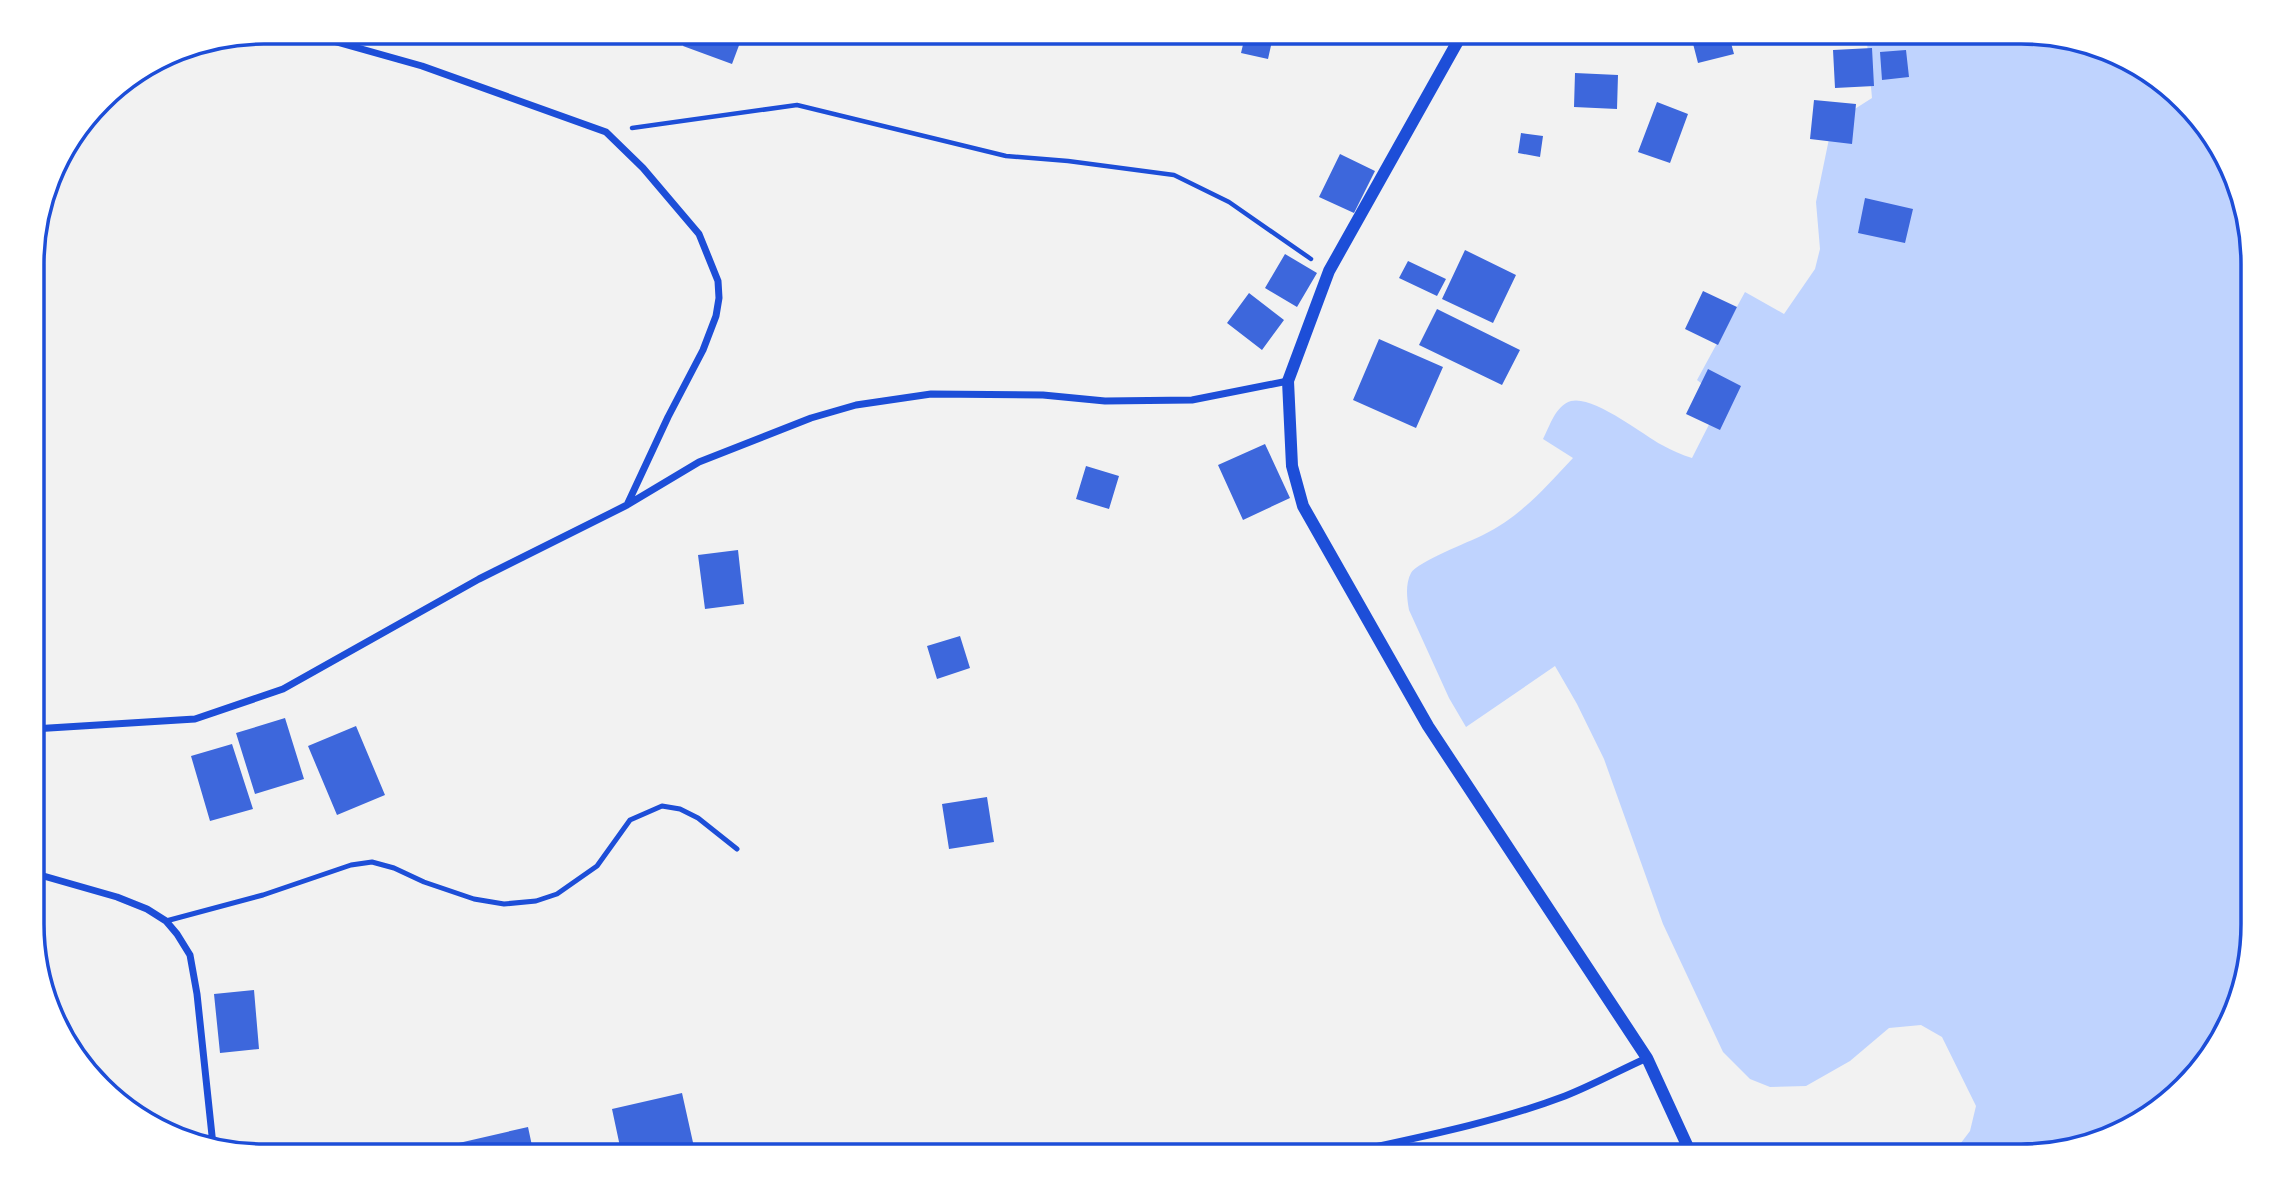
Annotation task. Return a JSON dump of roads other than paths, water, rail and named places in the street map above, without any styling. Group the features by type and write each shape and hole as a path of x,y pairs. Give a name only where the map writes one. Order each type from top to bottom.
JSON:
{"street":[{"path":"344,44 422,66 607,132 643,168 699,234 718,281 716,316 703,350 627,505"},
{"path":"1456,44 1329,271 1288,381 1292,466 1303,506 1428,726 1647,1058 1686,1144"},
{"path":"44,728 195,719 283,689 480,579 627,505 710,457 811,418 856,405 931,394 1043,395 1105,401 1192,400 1288,381"},
{"path":"44,876 117,897 147,909 166,921 177,934 190,955 197,993 212,1138"},
{"path":"1390,1144 1428,1136 1565,1096 1647,1058"}],"lane":[{"path":"166,921 263,895 351,864 372,862 474,900 504,904 536,901 557,894 597,866 630,820 662,806 680,808 698,818 737,849"}],"water":[{"path":"1867,44 2036,44 2092,55 2143,81 2177,108 2212,154 2234,207 2241,264 2241,939 2237,967 2230,995 2219,1021 2187,1069 2166,1090 2118,1122 2092,1133 2064,1140 2036,1144 1960,1144 1970,1131 1976,1106 1942,1037 1921,1025 1889,1028 1850,1061 1806,1086 1770,1087 1750,1079 1723,1052 1663,924 1604,759 1555,666 1466,727 1449,698 1408,606 1408,582 1415,568 1497,528 1531,501 1573,458 1543,439 1554,417 1565,404 1580,401 1604,409 1662,445 1692,458 1722,399 1697,380 1745,292 1784,314 1815,269 1820,249 1816,202 1830,134 1850,112 1872,98"}]}
